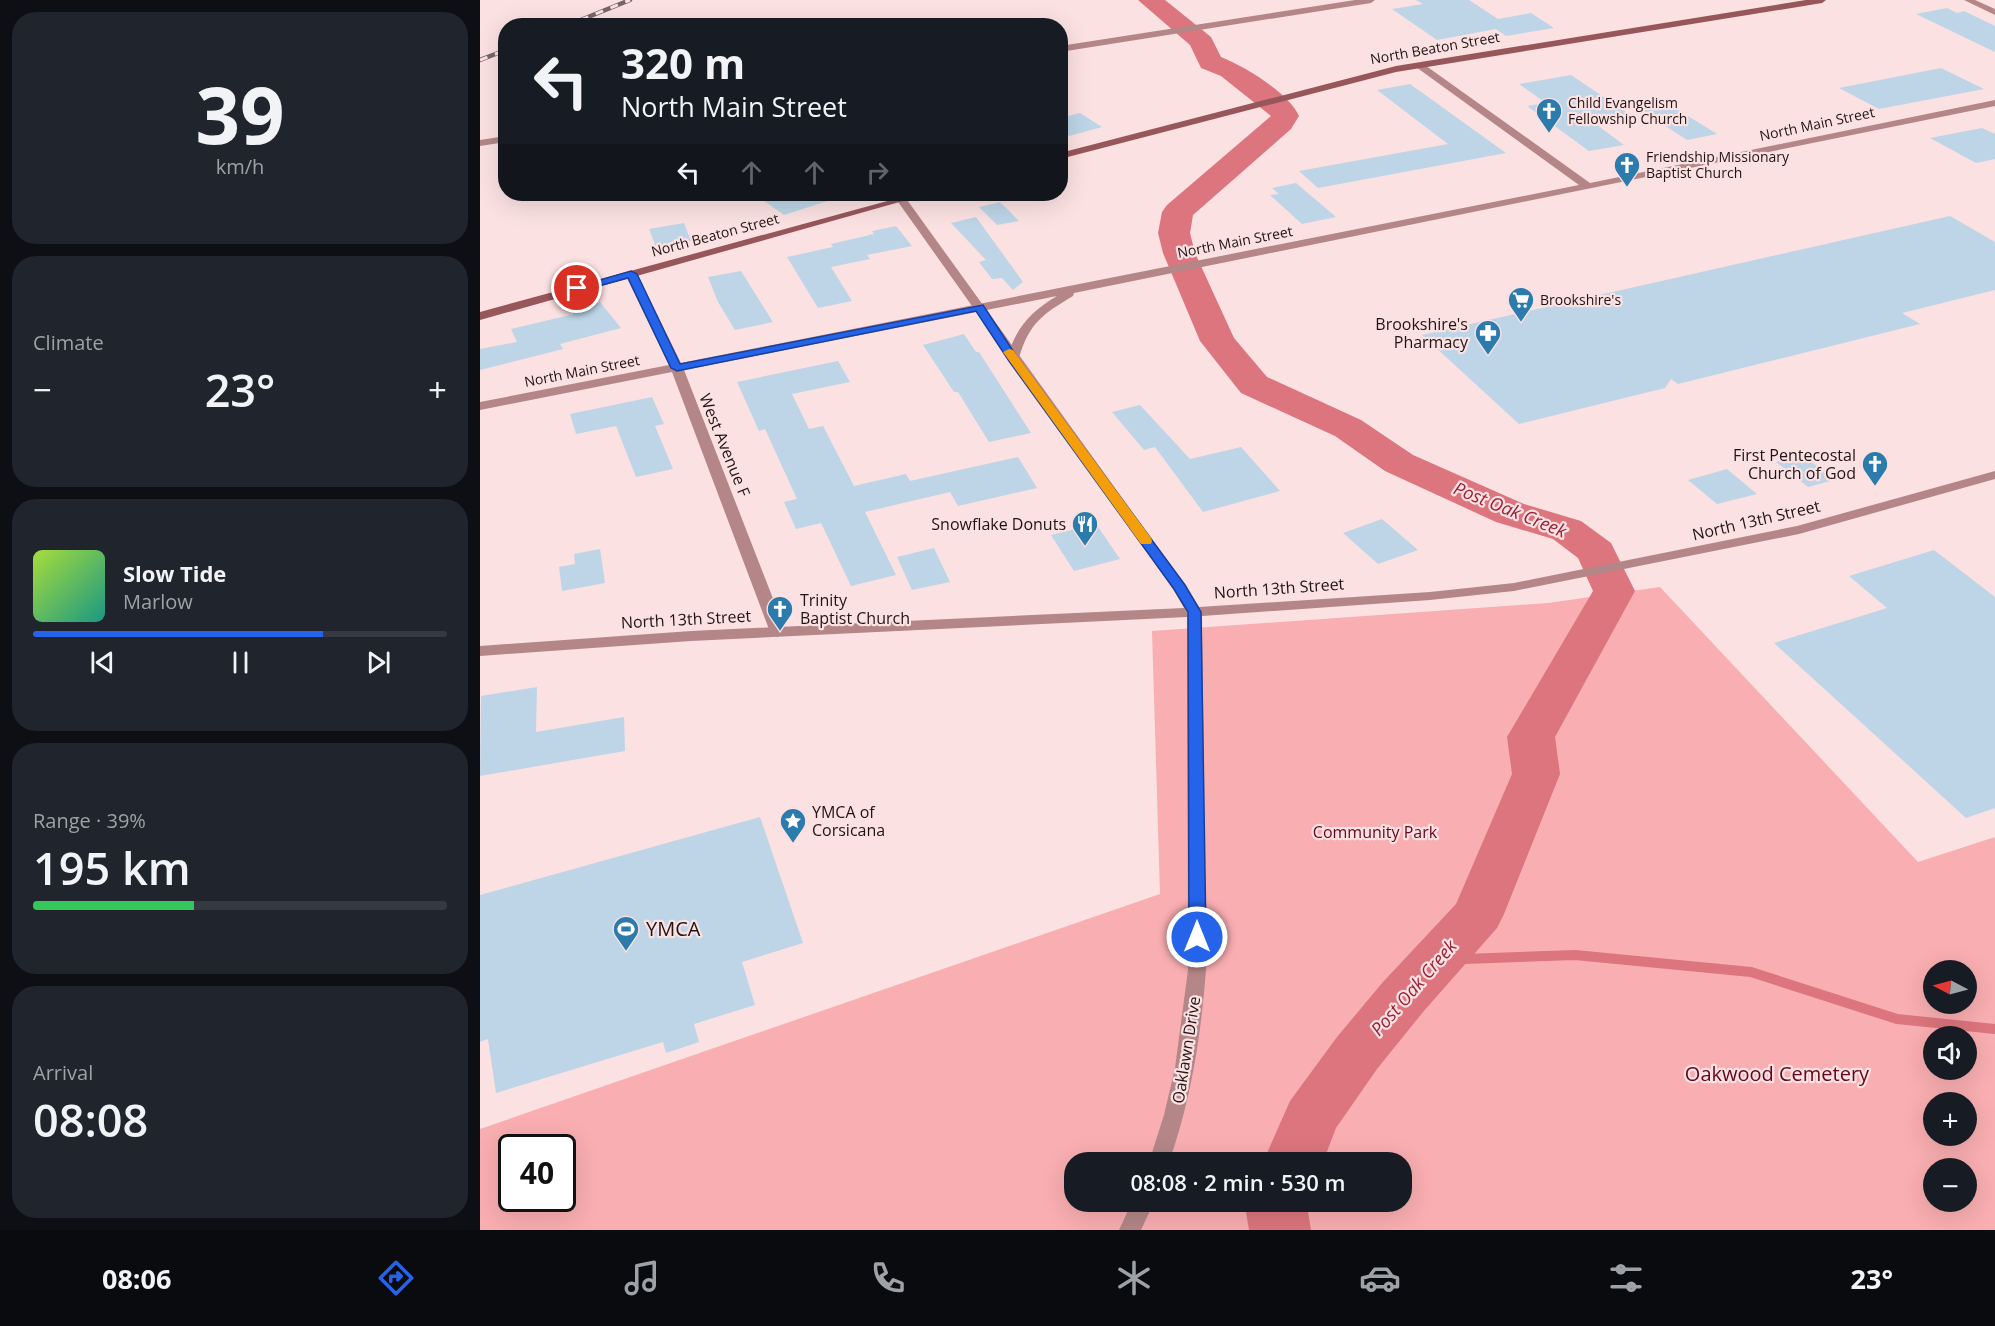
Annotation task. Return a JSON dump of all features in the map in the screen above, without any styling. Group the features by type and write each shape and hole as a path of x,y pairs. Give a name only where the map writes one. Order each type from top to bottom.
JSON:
{"main road":[{"name":"North Beaton Street","path":"1068,154 1331,85 1419,65 1822,0"},
{"name":"North Beaton Street","path":"480,316 894,201"}],"street":[{"path":"1068,48 1371,0"},
{"path":"1968,0 1995,12"},
{"path":"1419,65 1589,187"},
{"name":"North Main Street","path":"480,406 1589,187 1995,104"},
{"path":"480,142 498,140"},
{"path":"902,201 1180,588 1194,612"},
{"name":"West Avenue F","path":"631,274 677,368 778,632"},
{"path":"1013,358 1019,336 1034,315 1078,288"},
{"name":"North 13th Street","path":"480,651 778,632 1194,612 1430,596 1514,587 1671,558 1799,530 1995,474"},
{"name":"Oaklawn Drive","path":"1163,1152 1173,1126 1185,1071 1194,1020 1197,970 1194,612"},
{"path":"1130,1230 1138,1212"}],"green space":[{"name":"Community Park","path":"1660,587 1918,862 1995,837 1995,1230 480,1230 480,1129 1160,894 1152,631 1548,603"}],"building":[{"path":"1416,0 1469,0 1498,19 1531,13 1554,28 1506,36 1496,29 1437,40 1392,9 1423,4"},
{"path":"1947,8 1957,13 1964,11 1995,26 1995,52 1916,14"},
{"path":"1941,68 1984,89 1879,109 1839,88"},
{"path":"1571,75 1635,118 1597,125 1624,145 1589,151 1527,106 1546,103 1519,84"},
{"path":"1410,84 1506,153 1318,188 1299,171 1448,144 1377,90"},
{"path":"1667,103 1717,134 1687,140 1638,108"},
{"path":"1080,113 1102,127 1069,136 1068,116"},
{"path":"1982,128 1995,134 1995,159 1976,163 1930,138"},
{"path":"1296,183 1336,217 1302,224 1270,195 1279,194 1272,188"},
{"path":"764,201 828,201 784,215"},
{"path":"1000,202 1019,221 997,225 979,207"},
{"path":"1950,216 1995,242 1995,290 1902,313 1920,324 1678,384 1671,379 1665,388 1519,424 1422,335"},
{"path":"976,217 1023,282 1013,290 1002,278 992,279 979,262 986,260 951,223"},
{"path":"684,223 691,241 656,247 649,229"},
{"path":"896,226 912,246 867,255 870,259 831,267 852,301 818,308 787,257 833,247 831,244 874,234 872,231"},
{"path":"741,271 773,322 735,330 718,302 708,277"},
{"path":"600,302 621,328 560,344 563,349 480,370 480,349 517,342 511,329 574,314 571,310"},
{"path":"964,334 976,352 979,352 1031,433 989,442 958,392 954,392 923,345"},
{"path":"838,361 850,382 792,394 809,429 823,426 854,486 906,474 910,481 1018,457 1037,488 958,506 950,492 865,512 896,575 851,586 821,523 796,529 784,502 797,499 765,429 759,431 737,382"},
{"path":"652,397 664,424 655,426 673,469 636,477 616,426 576,434 570,414"},
{"path":"1140,405 1190,459 1241,447 1280,491 1203,512 1155,447 1144,450 1112,412"},
{"path":"1802,454 1834,480 1808,487 1776,462"},
{"path":"1727,469 1757,494 1717,504 1688,480"},
{"path":"1382,519 1418,550 1378,564 1343,533"},
{"name":"Snowflake Donuts","path":"1096,524 1120,559 1074,571 1051,535"},
{"path":"934,548 950,582 912,590 897,557"},
{"path":"600,549 605,583 562,591 559,567 575,564 574,554"},
{"path":"1934,550 1995,597 1995,808 1966,818 1774,643 1887,608 1849,576"},
{"path":"537,687 536,732 624,717 625,751 480,776 481,696"},
{"name":"YMCA","path":"760,817 803,943 742,962 755,1005 694,1024 699,1042 666,1053 663,1042 496,1093 488,1039 480,1042 480,895"}],"waterway":[{"name":"Post Oak Creek","path":"1150,0 1202,42 1210,62 1230,70 1282,109 1285,116 1281,123 1178,212 1174,233 1179,253 1218,341 1254,385 1348,428 1399,463 1510,513 1567,530 1596,552 1614,591 1531,737 1536,774 1478,914 1403,997 1357,1053 1311,1118 1297,1152"},
{"path":"1436,960 1575,955 1751,972 1897,1019 1995,1029"},
{"name":"Post Oak Creek","path":"1277,1212 1280,1230"}],"railway":[{"path":"586,18 630,0"},
{"path":"480,60 498,53"}],"slow traffic":[{"path":"1009,352 1146,541"}],"place":[{"name":"Child Evangelism Fellowship Church","path":"1549,134"},
{"name":"Friendship Missionary Baptist Church","path":"1627,188"},
{"name":"Brookshire's","path":"1521,323"},
{"name":"Brookshire's Pharmacy","path":"1488,356"},
{"name":"First Pentecostal Church of God","path":"1875,487"},
{"name":"Snowflake Donuts","path":"1085,547"},
{"name":"Trinity Baptist Church","path":"780,632"},
{"name":"YMCA of Corsicana","path":"793,844"},
{"name":"YMCA","path":"626,952"}],"route":[{"path":"577,288 631,274 677,368 979,307 1013,358 1180,588 1194,612 1197,937"}],"park label":[{"name":"Oakwood Cemetery","path":"1777,1074"}]}
